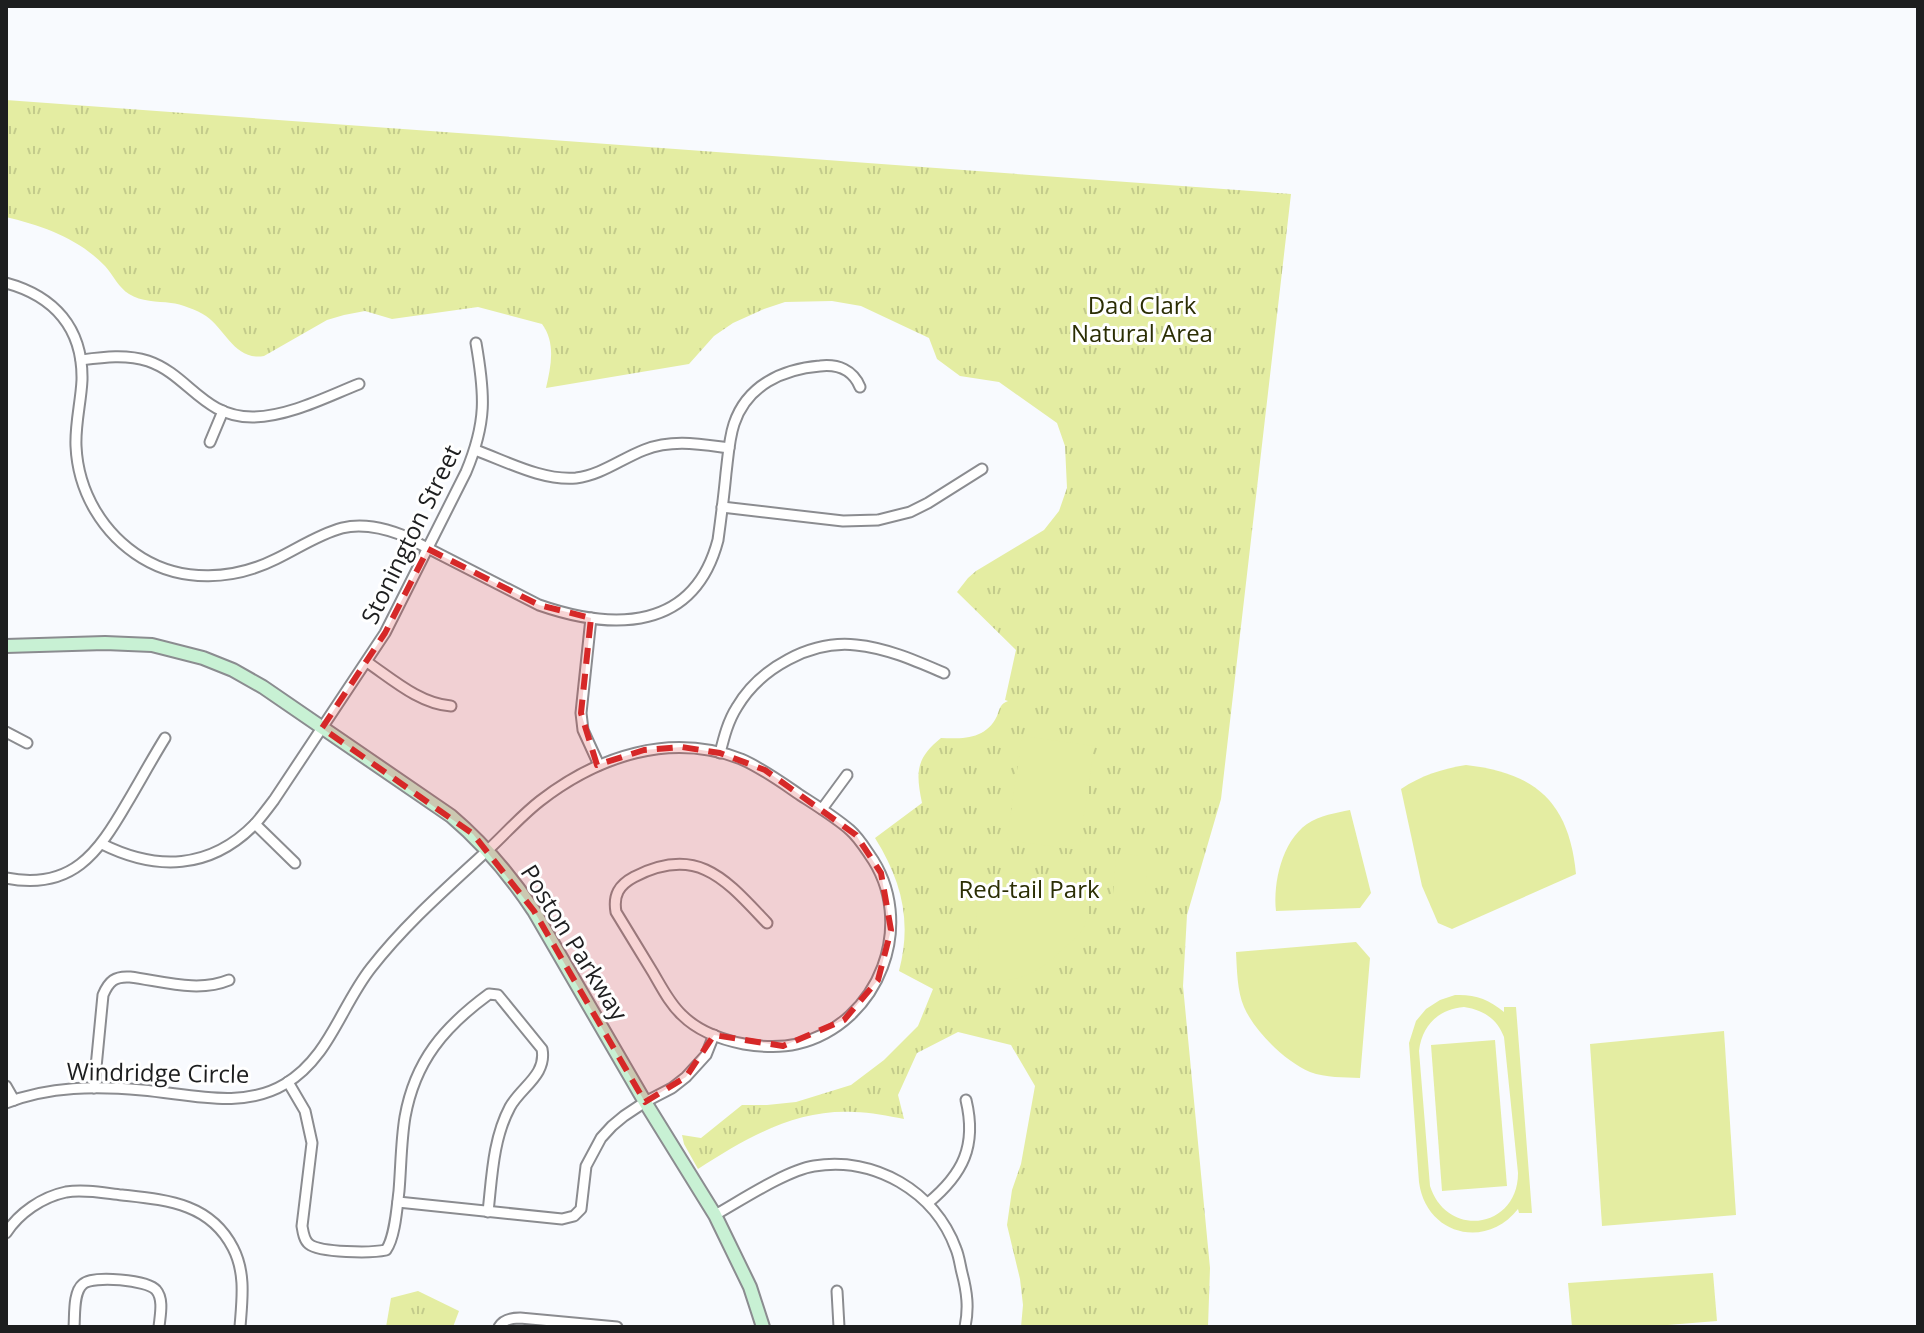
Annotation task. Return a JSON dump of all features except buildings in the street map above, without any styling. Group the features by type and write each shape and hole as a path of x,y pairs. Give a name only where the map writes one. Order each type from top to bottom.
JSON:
{"street":[{"path":"6,283 39,296 59,313 77,341 82,380 76,444 82,480 90,502 105,526 125,546 143,559 184,574 230,575 260,567 328,532 355,526 385,529 539,605 562,613 623,620 646,618 687,596 699,583 714,555 733,425 742,406 753,393 783,373 826,365 851,373 860,387"},
{"name":"Stonington Street","path":"102,844 144,860 190,860 233,842 255,824 274,800 385,633 466,472 475,450 484,404 476,343"},
{"path":"81,360 121,356 150,362 173,375 201,400 223,411 252,417 271,415 359,384"},
{"path":"210,442 223,411"},
{"path":"475,450 549,475 568,478 595,474 658,445 682,442 729,448"},
{"path":"722,507 843,521 878,520 910,512 982,469"},
{"path":"591,618 581,713 583,730 599,765"},
{"name":"Poston Parkway","path":"6,646 152,645 187,653 233,670 263,687 451,816 488,850 534,911 715,1215 750,1287 763,1327"},
{"path":"720,753 735,709 755,684 776,667 810,650 834,645 857,645 880,649 944,673"},
{"path":"367,662 428,701 451,706"},
{"path":"6,732 27,743"},
{"path":"6,880 35,881 62,875 85,861 102,844 165,738"},
{"name":"Windridge Circle","path":"10,1101 60,1089 142,1090 240,1099 272,1091 310,1065 369,971 404,928 541,800 599,765 628,754 682,747 720,753 765,770 856,835 875,861 891,909 887,953 878,980 862,1003 822,1035 783,1046 757,1046 714,1035 684,1017 616,912 614,902 617,891 625,882 662,865 693,865 731,885 767,923"},
{"path":"822,809 847,775"},
{"path":"255,824 295,863"},
{"path":"94,1088 103,995 113,979 121,976 196,987 229,980"},
{"path":"288,1082 305,1111 312,1143 302,1226 304,1236 309,1244 320,1249 372,1253 386,1250 390,1244 398,1202 405,1118 418,1074 442,1035 466,1011 489,994 498,995 542,1049 544,1059 541,1069 514,1100 498,1136 488,1212"},
{"path":"398,1202 562,1219 574,1216 581,1209 586,1166 601,1138 645,1102 686,1077 706,1055 714,1035"},
{"path":"6,1086 10,1101"},
{"path":"928,1203 950,1183 965,1158 970,1139 966,1100"},
{"path":"715,1215 799,1170 813,1166 856,1166 882,1173 904,1184 928,1203 942,1222 956,1249 968,1298 965,1327"},
{"path":"6,1233 25,1212 41,1201 66,1192 161,1199 185,1205 216,1224 239,1261 243,1291 240,1327"},
{"path":"74,1327 79,1289 86,1282 98,1279 152,1286 159,1294 159,1327"},
{"path":"837,1291 839,1327"},
{"path":"499,1327 513,1318 617,1327"}],"highlighted area":[{"path":"428,549 539,605 591,618 581,713 597,765 644,750 682,747 720,753 765,770 856,835 881,873 891,930 878,980 844,1020 783,1046 714,1035 686,1077 645,1102 534,911 473,834 322,728 385,633"}],"green space":[{"name":"Dad Clark Natural Area","path":"6,100 1291,194 1221,799 1187,915 1183,986 1210,1268 1208,1327 1021,1327 1023,1305 1020,1279 1007,1225 1035,1086 1011,1045 958,1032 917,1053 898,1095 904,1119 860,1112 811,1115 753,1137 698,1169 682,1135 701,1138 742,1105 796,1102 851,1085 884,1060 918,1026 933,989 899,971 905,936 902,902 892,870 875,838 922,803 920,767 932,746 941,738 966,738 981,733 992,724 1003,703 1008,701 1005,700 1016,650 957,592 976,571 1044,530 1059,511 1067,488 1065,446 1057,423 999,382 960,376 937,359 929,338 861,306 832,301 785,302 764,309 733,323 714,336 689,364 546,388 551,347 542,324 478,307 392,319 365,311 344,315 327,320 264,356 246,354 202,314 179,305 134,297 122,288 95,256 72,241 6,217"},
{"path":"1022,736 1094,746 1079,850 1007,840"},
{"path":"1466,765 1512,775 1545,796 1566,828 1576,874 1452,929 1438,923 1422,886 1401,789 1432,773"},
{"path":"1350,810 1371,893 1360,908 1276,911 1278,875 1291,841 1312,821"},
{"path":"1122,853 1140,856 1147,864 1145,894 1136,901 1120,900 1113,894 1116,859"},
{"name":"Red-tail Park","path":"1027,873 1088,880 1085,925 1071,942 1036,971 1017,978 980,982 975,880 980,875"},
{"path":"1356,942 1370,958 1360,1078 1310,1072 1281,1054 1249,1017 1240,994 1236,952"},
{"path":"1469,995 1481,998 1504,1012 1504,1007 1516,1007 1532,1213 1519,1213 1518,1209 1505,1222 1490,1230 1459,1231 1445,1225 1424,1200 1419,1182 1409,1043 1416,1021 1426,1009 1440,1000","holes":["1455,1008 1471,1008 1494,1020 1504,1037 1518,1173 1515,1192 1507,1206 1495,1216 1480,1220 1465,1220 1451,1214 1439,1203 1430,1186 1419,1051 1424,1033 1433,1020"]},
{"path":"1724,1031 1736,1215 1602,1226 1590,1044"},
{"path":"1495,1040 1507,1186 1442,1191 1431,1045"},
{"path":"1713,1273 1717,1321 1643,1327 1572,1327 1568,1283"},
{"path":"418,1291 459,1311 453,1327 386,1327 391,1298"}]}
